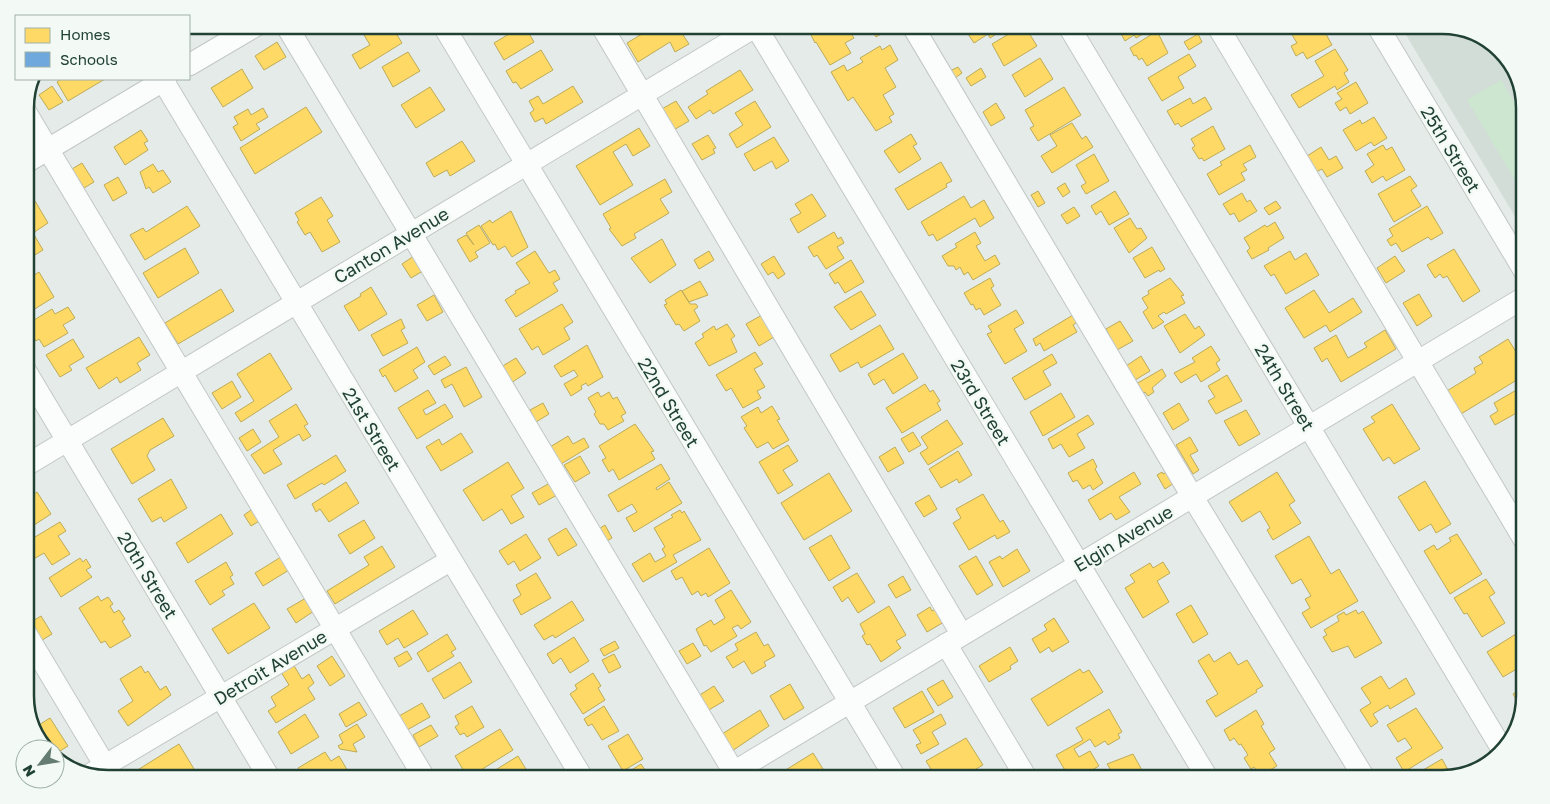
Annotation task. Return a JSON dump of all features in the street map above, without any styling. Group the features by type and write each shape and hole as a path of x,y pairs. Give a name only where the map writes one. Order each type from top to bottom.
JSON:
{"street":[{"path":"190,64 242,34"},
{"path":"291,34 411,233 727,770"},
{"name":"22nd Street","path":"448,34 891,770"},
{"path":"606,34 643,94 954,639 1022,770"},
{"name":"Canton Avenue","path":"34,461 741,34"},
{"name":"23rd Street","path":"761,34 1203,770"},
{"path":"917,34 1192,496 1359,770"},
{"name":"24th Street","path":"1073,34 1499,744"},
{"path":"1222,34 1516,526"},
{"name":"25th Street","path":"1381,34 1516,257"},
{"path":"34,158 162,80"},
{"name":"21st Street","path":"165,80 296,303 577,770"},
{"path":"34,126 420,770"},
{"name":"Elgin Avenue","path":"742,770 849,702 1516,302"},
{"name":"20th Street","path":"34,385 265,770"},
{"name":"Detroit Avenue","path":"107,770 221,696 451,560"},
{"path":"34,648 100,770"}],"shaded area":[{"path":"1405,34 1452,34 1462,36 1484,46 1504,66 1515,93 1516,103 1516,218"}],"green space":[{"path":"1501,80 1516,106 1516,182 1467,100"}],"building: Homes":[{"path":"396,34 402,43 360,69 352,55 370,45 364,35"},
{"path":"509,34 529,34 534,42 504,60 494,43"},
{"path":"642,34 685,34 683,35 689,44 675,52 670,42 638,62 627,43"},
{"path":"810,34 851,34 854,38 845,43 851,53 830,65"},
{"path":"968,34 988,34 974,43"},
{"path":"988,34 996,34 990,38"},
{"path":"1009,34 1030,34 1037,46 1004,66 992,44"},
{"path":"1121,34 1143,34 1136,38 1134,35 1125,41"},
{"path":"1152,34 1158,34 1168,53 1147,66 1142,58 1139,60 1136,55 1134,56 1130,48"},
{"path":"1198,34 1202,42 1189,50 1184,42"},
{"path":"1292,34 1326,34 1332,45 1307,59 1303,52 1296,56 1291,46 1297,43"},
{"path":"277,42 286,57 264,70 255,56"},
{"path":"890,45 898,60 885,68 896,87 883,95 894,114 889,117 892,122 876,131 853,97 848,101 831,72 844,65 847,71 863,62 860,58 880,46 882,50"},
{"path":"1335,49 1348,70 1344,73 1349,82 1337,90 1335,86 1299,108 1291,95 1324,76 1315,61"},
{"path":"541,50 553,70 521,89 516,82 513,83 506,71"},
{"path":"408,52 420,71 393,87 382,67"},
{"path":"1189,54 1196,66 1178,77 1184,88 1162,101 1148,78"},
{"path":"1040,58 1053,79 1025,97 1012,75"},
{"path":"958,67 962,73 955,78 950,71"},
{"path":"981,68 986,77 971,86 966,78"},
{"path":"242,69 253,88 223,107 211,88"},
{"path":"740,70 753,90 713,114 710,110 696,119 688,107 708,94 706,91"},
{"path":"60,80 103,80 68,101 57,82"},
{"path":"1356,82 1368,103 1350,114 1346,107 1340,111 1335,103 1342,99 1337,93"},
{"path":"52,86 63,102 49,110 39,95"},
{"path":"573,86 583,102 546,124 543,118 535,122 530,113 534,110 529,101 538,96 543,104"},
{"path":"430,87 445,110 416,128 401,105"},
{"path":"1064,87 1081,115 1038,141 1030,128 1034,126 1025,110"},
{"path":"1205,97 1212,109 1181,127 1178,123 1175,125 1167,111 1190,98 1193,104"},
{"path":"676,101 689,121 672,131 660,110"},
{"path":"755,101 771,127 737,148 729,134 743,125 735,113"},
{"path":"996,103 1005,118 991,126 983,112"},
{"path":"306,107 322,132 255,174 240,148"},
{"path":"263,108 268,117 256,124 260,129 241,141 233,127 238,124 234,117 248,109 251,115"},
{"path":"1374,117 1387,138 1374,146 1371,142 1356,151 1343,130 1360,120 1362,124"},
{"path":"1072,123 1082,139 1086,136 1093,147 1052,173 1041,156 1057,146 1050,135"},
{"path":"1213,126 1225,149 1204,161 1202,158 1199,159 1192,148 1195,146 1191,139"},
{"path":"639,128 650,146 633,156 626,144 613,152 633,185 600,205 576,166"},
{"path":"141,130 148,141 144,143 148,150 125,165 114,147"},
{"path":"911,134 917,144 913,146 921,159 899,173 884,151"},
{"path":"708,135 716,148 713,149 715,153 702,160 692,144"},
{"path":"774,137 789,161 776,169 772,161 754,171 744,154"},
{"path":"462,141 475,161 450,176 447,170 434,177 426,163"},
{"path":"1250,145 1256,157 1243,164 1247,170 1241,173 1245,180 1219,195 1207,174 1222,165 1220,162"},
{"path":"1383,145 1386,150 1392,147 1405,170 1386,181 1383,176 1372,183 1365,171 1374,165 1367,154"},
{"path":"1321,147 1329,160 1336,156 1343,168 1327,177 1322,169 1316,172 1307,156"},
{"path":"1094,154 1109,181 1086,194 1081,186 1086,183 1076,165"},
{"path":"941,162 952,181 946,184 947,187 908,210 895,189"},
{"path":"82,163 94,182 84,188 72,169"},
{"path":"153,164 158,172 163,170 171,182 153,193 149,187 146,189 140,172"},
{"path":"1410,176 1417,186 1411,190 1421,206 1394,222 1378,194"},
{"path":"118,177 127,193 113,201 104,185"},
{"path":"665,179 672,192 660,199 669,213 634,234 636,238 622,246 609,229 611,228 603,214"},
{"path":"1065,183 1070,192 1063,197 1057,188"},
{"path":"1038,191 1045,203 1038,207 1031,195"},
{"path":"1115,191 1129,214 1109,225 1101,211 1096,215 1091,206"},
{"path":"1242,193 1247,202 1250,200 1257,211 1239,222 1234,213 1230,215 1223,204"},
{"path":"812,194 826,216 798,233 790,219 801,213 795,204"},
{"path":"964,196 971,208 984,200 994,218 980,227 975,218 937,241 933,234 929,236 921,222"},
{"path":"321,197 333,216 327,220 340,242 322,252 310,232 305,235 297,222 299,220 295,213"},
{"path":"1276,201 1281,208 1269,215 1264,208"},
{"path":"34,202 48,223 34,232"},
{"path":"187,206 200,226 145,260 130,235 143,228 146,232"},
{"path":"1427,206 1443,233 1431,240 1428,237 1402,252 1396,243 1391,246 1387,240 1393,236 1389,229"},
{"path":"1074,207 1080,216 1067,224 1061,215"},
{"path":"511,211 528,247 512,257 505,246 498,250 495,244 493,245 481,226 490,220 492,223"},
{"path":"1130,218 1137,229 1141,228 1147,238 1129,253 1114,228"},
{"path":"1275,222 1284,238 1268,248 1269,250 1252,259 1247,251 1250,248 1244,238 1265,225 1267,227"},
{"path":"479,225 490,243 475,252 478,257 470,262 457,240 466,235 474,245 466,233"},
{"path":"834,232 838,239 841,237 844,243 837,247 844,258 826,269 817,255 814,257 808,247"},
{"path":"975,232 981,243 976,246 985,261 995,255 1000,264 973,280 968,272 964,275 960,267 956,270 954,266 948,266 942,256 957,247 955,244"},
{"path":"34,235 43,250 34,256"},
{"path":"662,239 676,265 650,283 631,258"},
{"path":"1152,247 1165,269 1160,272 1159,270 1145,278 1133,258"},
{"path":"185,248 199,273 158,298 143,273"},
{"path":"1454,249 1480,291 1463,302 1447,276 1443,278 1440,274 1435,278 1427,265"},
{"path":"535,251 549,273 555,270 560,279 553,283 558,291 516,317 505,300 516,293 515,291 530,283 516,263"},
{"path":"709,251 714,260 699,269 694,260"},
{"path":"1290,251 1295,260 1306,253 1319,275 1286,294 1274,274 1271,276 1264,266"},
{"path":"414,256 423,271 411,278 402,264"},
{"path":"774,256 785,274 778,279 773,272 768,275 761,264"},
{"path":"1395,256 1405,271 1386,283 1377,268"},
{"path":"851,260 864,282 845,293 838,282 835,284 829,274"},
{"path":"39,272 54,297 34,309 34,275"},
{"path":"990,278 994,286 991,288 1001,305 984,315 980,308 976,310 973,304 971,305 964,293"},
{"path":"1170,278 1184,295 1181,296 1185,303 1166,314 1164,312 1158,316 1164,322 1153,329 1143,312 1148,308 1142,298 1149,294 1148,291"},
{"path":"700,281 708,295 689,302 682,291"},
{"path":"371,287 387,314 359,331 344,306 361,296 360,294"},
{"path":"221,289 234,311 178,344 165,323"},
{"path":"681,290 690,304 696,304 698,307 694,310 700,321 684,331 679,324 676,325 664,305 667,304 665,300"},
{"path":"1314,290 1329,313 1353,298 1362,312 1330,332 1326,325 1304,338 1285,308"},
{"path":"861,291 876,315 851,330 834,307"},
{"path":"1419,294 1432,316 1417,326 1403,303"},
{"path":"434,295 443,312 427,321 417,305"},
{"path":"562,304 573,322 564,328 570,339 543,355 538,346 532,350 519,329"},
{"path":"68,307 75,318 63,325 68,333 44,347 39,339 36,341 34,338 34,320 52,309 55,314"},
{"path":"1016,310 1024,323 1014,329 1027,351 1005,364 987,334 992,332 988,326"},
{"path":"1185,314 1195,329 1199,326 1205,335 1180,353 1164,326"},
{"path":"762,315 774,337 759,346 746,324"},
{"path":"1073,315 1077,322 1073,325 1077,332 1044,351 1040,343 1036,346 1033,339"},
{"path":"401,319 405,328 401,330 408,343 383,356 371,335"},
{"path":"1120,321 1133,341 1117,350 1106,329"},
{"path":"727,324 735,336 731,339 737,352 709,366 695,343 704,337 702,334 714,326 716,330"},
{"path":"880,325 894,349 861,368 858,362 840,372 830,355"},
{"path":"1385,330 1396,349 1341,382 1327,358 1322,362 1314,348 1336,335 1348,358 1367,347 1364,343"},
{"path":"139,337 150,355 137,363 141,370 120,383 117,377 99,389 86,368"},
{"path":"73,339 84,357 69,366 72,370 60,377 46,355"},
{"path":"1508,339 1516,352 1516,380 1456,417 1442,394 1476,373 1474,368 1483,363 1479,357"},
{"path":"587,345 603,377 588,386 586,383 581,386 582,389 571,396 564,384 578,376 574,370 561,377 554,366"},
{"path":"1211,346 1220,360 1216,363 1220,370 1201,382 1196,374 1181,383 1174,373 1195,362 1192,358"},
{"path":"417,347 425,362 413,370 418,378 395,392 385,375 383,377 379,370"},
{"path":"755,352 763,364 754,369 765,387 757,391 761,398 743,408 731,388 726,391 716,375"},
{"path":"270,353 292,389 241,422 235,413 254,401 237,374"},
{"path":"903,353 918,378 893,394 884,379 874,385 868,374"},
{"path":"1052,354 1057,363 1043,371 1051,385 1025,400 1012,378"},
{"path":"445,356 451,365 434,375 428,366"},
{"path":"1141,356 1150,371 1135,380 1126,366"},
{"path":"516,358 526,373 511,383 501,367"},
{"path":"466,367 482,397 464,407 452,384 445,388 441,380"},
{"path":"1162,369 1166,376 1152,388 1154,392 1148,396 1145,392 1142,394 1136,384"},
{"path":"1227,375 1242,401 1216,414 1208,401 1215,397 1208,386"},
{"path":"232,381 241,397 222,409 212,393"},
{"path":"925,384 930,392 933,390 940,401 937,403 941,410 902,433 886,408"},
{"path":"428,390 436,403 423,410 426,415 445,404 453,417 417,439 398,408"},
{"path":"1516,390 1516,413 1495,425 1490,416 1498,411 1494,403"},
{"path":"598,392 601,397 609,392 613,399 617,397 626,413 621,416 624,421 608,430 604,424 600,424 588,398"},
{"path":"1061,393 1075,417 1043,436 1030,412"},
{"path":"543,403 549,414 536,422 530,410"},
{"path":"1179,403 1189,420 1173,430 1163,413"},
{"path":"296,404 308,424 304,426 311,436 303,441 299,434 273,450 282,464 264,474 251,455 279,437 269,421"},
{"path":"1392,404 1420,449 1394,464 1389,457 1383,461 1363,429 1375,422 1371,417"},
{"path":"772,406 780,419 777,420 789,440 773,449 768,442 757,448 744,428 747,426 741,417 758,407 761,413"},
{"path":"1246,410 1260,434 1239,446 1224,421"},
{"path":"1088,415 1094,424 1077,434 1085,448 1069,457 1061,444 1053,449 1048,439"},
{"path":"163,418 174,436 150,450 147,456 155,470 132,484 111,449"},
{"path":"947,420 963,444 928,465 920,453 928,448 921,437"},
{"path":"635,424 654,451 651,452 655,459 619,480 613,469 609,472 602,460 606,458 599,446"},
{"path":"253,429 261,442 247,451 239,438"},
{"path":"913,432 921,445 909,452 901,439"},
{"path":"461,433 473,452 441,471 426,447 439,439 442,445"},
{"path":"568,436 573,444 584,438 589,447 561,464 550,447"},
{"path":"1190,437 1198,451 1190,455 1199,470 1193,474 1176,445"},
{"path":"788,445 798,461 783,470 793,485 778,494 759,462"},
{"path":"895,447 904,463 888,472 879,457"},
{"path":"958,451 972,475 959,483 957,479 941,488 929,469"},
{"path":"336,455 346,471 324,485 322,483 295,499 287,485"},
{"path":"580,456 590,473 575,482 564,465"},
{"path":"1093,459 1097,467 1095,469 1103,483 1093,490 1090,485 1083,489 1077,480 1073,482 1068,473"},
{"path":"508,462 524,488 511,496 524,517 511,524 502,509 483,521 463,490"},
{"path":"661,464 670,479 656,488 657,490 669,482 682,503 634,532 626,518 637,512 632,504 618,512 608,495"},
{"path":"1171,469 1174,483 1165,489 1157,475"},
{"path":"1134,472 1141,484 1119,497 1130,512 1116,520 1111,513 1100,520 1088,500"},
{"path":"1277,472 1295,501 1289,505 1301,523 1273,540 1267,530 1270,528 1260,511 1242,522 1229,502"},
{"path":"829,473 852,511 804,540 781,503"},
{"path":"171,479 187,508 164,522 161,517 152,522 138,499"},
{"path":"1425,481 1451,524 1436,533 1431,524 1419,531 1398,497"},
{"path":"346,482 359,503 329,522 320,509 316,512 312,504"},
{"path":"550,483 557,495 539,505 532,493"},
{"path":"37,492 51,514 34,525 34,494"},
{"path":"983,494 1000,522 1003,520 1010,532 997,539 995,535 969,550 953,523 961,518 956,509"},
{"path":"929,495 937,509 924,517 915,503"},
{"path":"254,508 261,520 251,526 244,515"},
{"path":"680,510 682,513 684,511 701,540 673,555 677,562 643,582 632,564 650,553 655,562 666,556 662,549 665,547 654,528 673,517 671,515"},
{"path":"221,514 233,534 188,563 176,543"},
{"path":"364,520 375,538 350,554 338,535"},
{"path":"60,522 66,531 58,536 70,554 52,565 44,553 34,559 34,538"},
{"path":"605,525 612,538 605,542 597,530"},
{"path":"566,528 577,545 558,556 548,539"},
{"path":"526,534 541,558 520,571 514,561 508,565 499,551"},
{"path":"1457,534 1482,574 1450,594 1424,551 1434,545 1437,550 1451,541 1449,538"},
{"path":"831,535 850,568 829,581 809,548"},
{"path":"1309,536 1331,574 1339,569 1358,601 1311,628 1302,613 1310,608 1305,599 1311,596 1301,579 1292,584 1275,556"},
{"path":"382,546 395,567 335,604 327,591 369,565 364,557"},
{"path":"709,548 730,583 708,597 706,593 701,596 698,591 692,595 682,577 676,580 671,571"},
{"path":"1017,549 1030,571 1003,587 989,562 1000,556 1002,559"},
{"path":"976,556 993,585 977,595 959,566"},
{"path":"281,557 289,570 263,586 255,573"},
{"path":"80,558 83,562 86,559 91,567 86,570 92,577 61,597 49,578"},
{"path":"226,562 233,575 230,577 234,584 222,591 225,595 210,605 195,581"},
{"path":"1163,562 1170,573 1157,581 1169,602 1143,618 1125,588 1135,582 1130,575 1150,563 1153,568"},
{"path":"536,573 551,598 521,615 513,600 521,595 516,585"},
{"path":"857,573 875,602 858,613 848,597 842,602 833,587"},
{"path":"903,576 911,590 896,598 888,585"},
{"path":"1486,579 1495,593 1489,597 1505,623 1482,637 1467,613 1464,614 1454,598"},
{"path":"731,590 751,622 741,629 738,625 732,628 737,636 711,652 706,645 704,646 696,629 711,620 714,625 725,618 715,600"},
{"path":"98,596 101,601 108,597 113,604 110,606 114,613 119,610 125,619 122,621 131,636 110,648 105,641 101,643 79,608"},
{"path":"306,598 314,611 296,623 287,609"},
{"path":"572,601 584,620 555,638 553,635 544,640 534,625"},
{"path":"254,603 270,628 228,654 212,629"},
{"path":"1191,605 1208,634 1193,643 1176,614"},
{"path":"889,606 906,635 896,641 901,648 881,662 870,644 867,645 862,636 865,634 860,624"},
{"path":"941,606 949,619 927,632 917,615 930,607 932,611"},
{"path":"413,610 428,634 404,648 398,638 387,645 379,631"},
{"path":"1356,610 1358,614 1363,611 1382,643 1355,658 1348,646 1332,652 1323,637 1327,635 1324,630 1339,621 1337,616 1344,612 1346,615"},
{"path":"41,616 52,634 39,642 34,634 34,620"},
{"path":"1054,618 1069,642 1052,652 1049,647 1040,653 1032,639 1047,630 1044,625"},
{"path":"756,632 764,646 768,644 775,656 764,662 766,666 752,674 744,661 733,668 726,657 738,650 735,644"},
{"path":"447,634 456,649 451,652 454,656 428,672 417,653"},
{"path":"1516,634 1516,669 1503,677 1487,652"},
{"path":"574,637 589,661 570,673 561,658 553,664 547,654"},
{"path":"615,641 619,648 604,656 600,649"},
{"path":"693,643 701,656 687,664 679,651"},
{"path":"1010,647 1018,661 1010,666 1011,669 989,682 979,666"},
{"path":"407,651 412,659 399,667 394,658"},
{"path":"1230,652 1238,665 1247,660 1263,686 1256,690 1257,692 1216,717 1206,701 1218,694 1198,661 1209,654 1214,662"},
{"path":"614,654 621,667 609,673 602,660"},
{"path":"332,656 345,676 330,686 317,666"},
{"path":"460,662 472,682 444,699 432,679"},
{"path":"293,664 302,679 309,674 314,683 308,688 315,699 276,723 268,711 276,706 271,697 289,685 281,672"},
{"path":"141,666 145,673 148,671 160,690 166,686 171,695 128,726 118,711 133,701 120,679"},
{"path":"1080,669 1083,673 1089,670 1103,692 1048,726 1031,699"},
{"path":"593,673 601,686 598,688 605,700 583,714 570,694 577,689 575,685"},
{"path":"1381,676 1389,689 1406,678 1415,694 1390,709 1388,705 1373,714 1378,722 1371,727 1360,710 1371,703 1361,688"},
{"path":"943,680 953,697 938,706 927,689"},
{"path":"790,684 804,708 784,720 770,696"},
{"path":"714,686 724,701 707,711 698,696"},
{"path":"922,691 934,712 905,728 893,708"},
{"path":"359,702 367,715 346,727 339,714"},
{"path":"422,703 430,717 407,730 399,716"},
{"path":"472,706 484,727 467,737 464,733 460,735 455,727 459,724 455,716"},
{"path":"604,706 619,731 602,740 592,724 588,726 584,719"},
{"path":"1416,708 1443,748 1407,770 1403,770 1396,758 1412,748 1405,738 1398,742 1387,725"},
{"path":"1109,709 1122,732 1118,734 1120,738 1108,745 1105,741 1095,747 1090,739 1074,749 1079,757 1090,751 1099,766 1092,770 1065,770 1056,755 1083,740 1076,728"},
{"path":"760,710 769,726 732,751 722,734"},
{"path":"1256,710 1264,724 1261,726 1275,749 1269,753 1277,766 1270,770 1256,770 1254,767 1251,769 1244,758 1248,755 1241,744 1239,745 1234,738 1230,741 1224,730"},
{"path":"305,714 319,737 291,754 278,732"},
{"path":"941,714 946,724 932,732 939,744 921,754 916,745 921,743 913,730"},
{"path":"50,718 64,739 47,739 40,725"},
{"path":"357,724 365,737 353,744 357,752 340,749 338,746 343,743 339,735"},
{"path":"431,725 438,736 419,747 413,735"},
{"path":"500,729 513,750 481,770 463,770 455,756"},
{"path":"628,734 643,759 622,770 608,746"},
{"path":"966,738 983,765 974,770 932,770 926,761"},
{"path":"179,744 194,769 192,770 138,770"},
{"path":"325,752 331,761 339,756 347,770 299,770 298,768"},
{"path":"813,753 824,770 786,770"},
{"path":"1133,754 1142,770 1111,770 1107,764"},
{"path":"518,756 527,770 495,770"},
{"path":"1442,759 1448,770 1443,770 1423,770"},
{"path":"641,764 645,770 632,770"}]}
